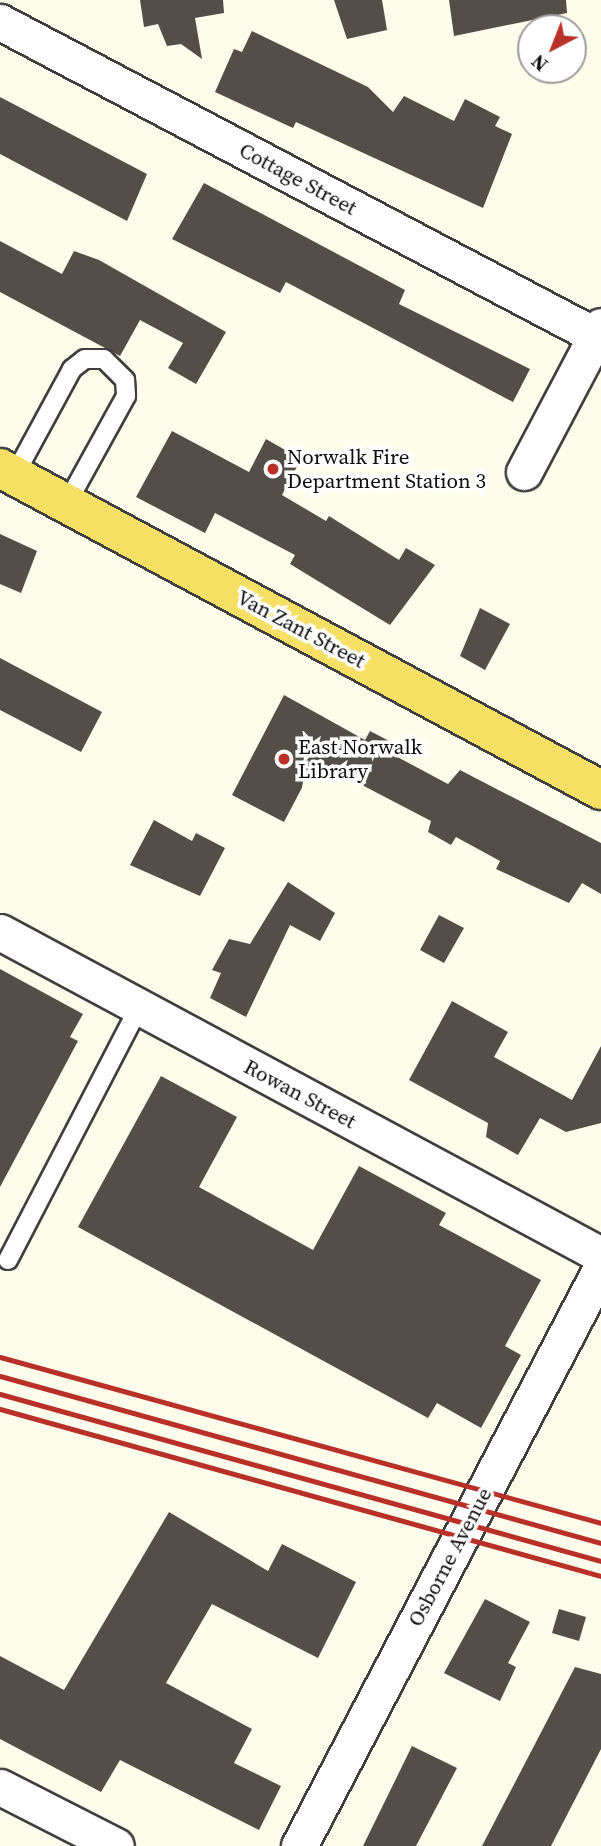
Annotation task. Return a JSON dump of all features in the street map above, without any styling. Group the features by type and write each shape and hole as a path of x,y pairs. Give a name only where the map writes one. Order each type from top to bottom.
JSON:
{"main road":[{"name":"Van Zant Street","path":"7,472 601,790"}],"street":[{"name":"Cottage Street","path":"0,22 598,331 524,472"},
{"name":"Rowan Street","path":"0,932 601,1255"},
{"name":"Osborne Avenue","path":"299,1846 601,1268"},
{"path":"0,1787 116,1846"}],"lane":[{"path":"7,472 72,369 85,359 104,359 125,380 126,396 67,503"},
{"path":"8,1260 139,1007"}],"building":[{"path":"140,0 223,0 224,13 195,18 202,59 181,44 167,46 158,24 144,27"},
{"path":"334,0 382,0 387,30 347,39"},
{"path":"449,0 566,0 567,13 517,14 517,23 454,36"},
{"path":"252,31 368,87 393,112 404,96 454,121 465,99 500,117 495,126 512,134 483,208 296,122 293,128 215,92 234,49 242,52"},
{"path":"0,97 147,174 127,221 0,154"},
{"path":"204,183 405,290 399,304 530,369 513,402 286,282 280,293 172,239"},
{"path":"0,241 62,274 74,251 99,260 226,332 196,384 168,368 183,343 140,320 120,356 0,292"},
{"path":"172,431 249,472 266,439 301,459 282,495 326,521 329,516 399,560 406,548 435,565 390,625 290,564 295,555 215,513 205,533 136,497"},
{"path":"0,534 37,551 21,593 0,584"},
{"path":"480,608 510,624 485,670 460,656"},
{"path":"0,658 102,712 81,752 0,710"},
{"path":"284,695 365,740 370,731 395,744 390,753 448,784 460,770 601,843 601,894 582,883 569,903 496,869 500,861 456,837 451,845 428,832 431,821 316,761 284,822 232,795"},
{"path":"154,820 192,841 196,833 225,848 200,896 130,865"},
{"path":"288,882 335,913 320,941 290,925 246,1017 210,998 221,973 212,970 229,939 250,944"},
{"path":"439,915 464,928 444,963 420,950"},
{"path":"0,969 83,1014 70,1037 78,1041 0,1187"},
{"path":"452,1001 508,1032 494,1057 572,1100 601,1046 601,1123 566,1132 540,1118 518,1155 486,1137 488,1123 409,1080"},
{"path":"161,1076 237,1117 199,1187 313,1250 359,1166 446,1213 439,1225 541,1280 505,1346 521,1355 481,1428 437,1403 428,1418 78,1227"},
{"path":"169,1512 268,1571 282,1544 356,1582 318,1658 212,1604 166,1683 252,1729 234,1763 281,1786 259,1830 120,1760 101,1792 0,1739 0,1656 64,1690"},
{"path":"485,1599 530,1622 508,1663 516,1667 500,1701 444,1673"},
{"path":"559,1609 586,1617 579,1641 552,1633"},
{"path":"575,1667 601,1674 601,1749 551,1846 482,1846"},
{"path":"412,1746 457,1768 416,1846 363,1846"}],"railway":[{"path":"0,1357 601,1523"},
{"path":"0,1376 601,1543"},
{"path":"0,1394 601,1561"},
{"path":"0,1409 601,1576"}],"place":[{"name":"Norwalk Fire Department Station 3","path":"273,469"},
{"name":"East Norwalk Library","path":"284,759"}]}
